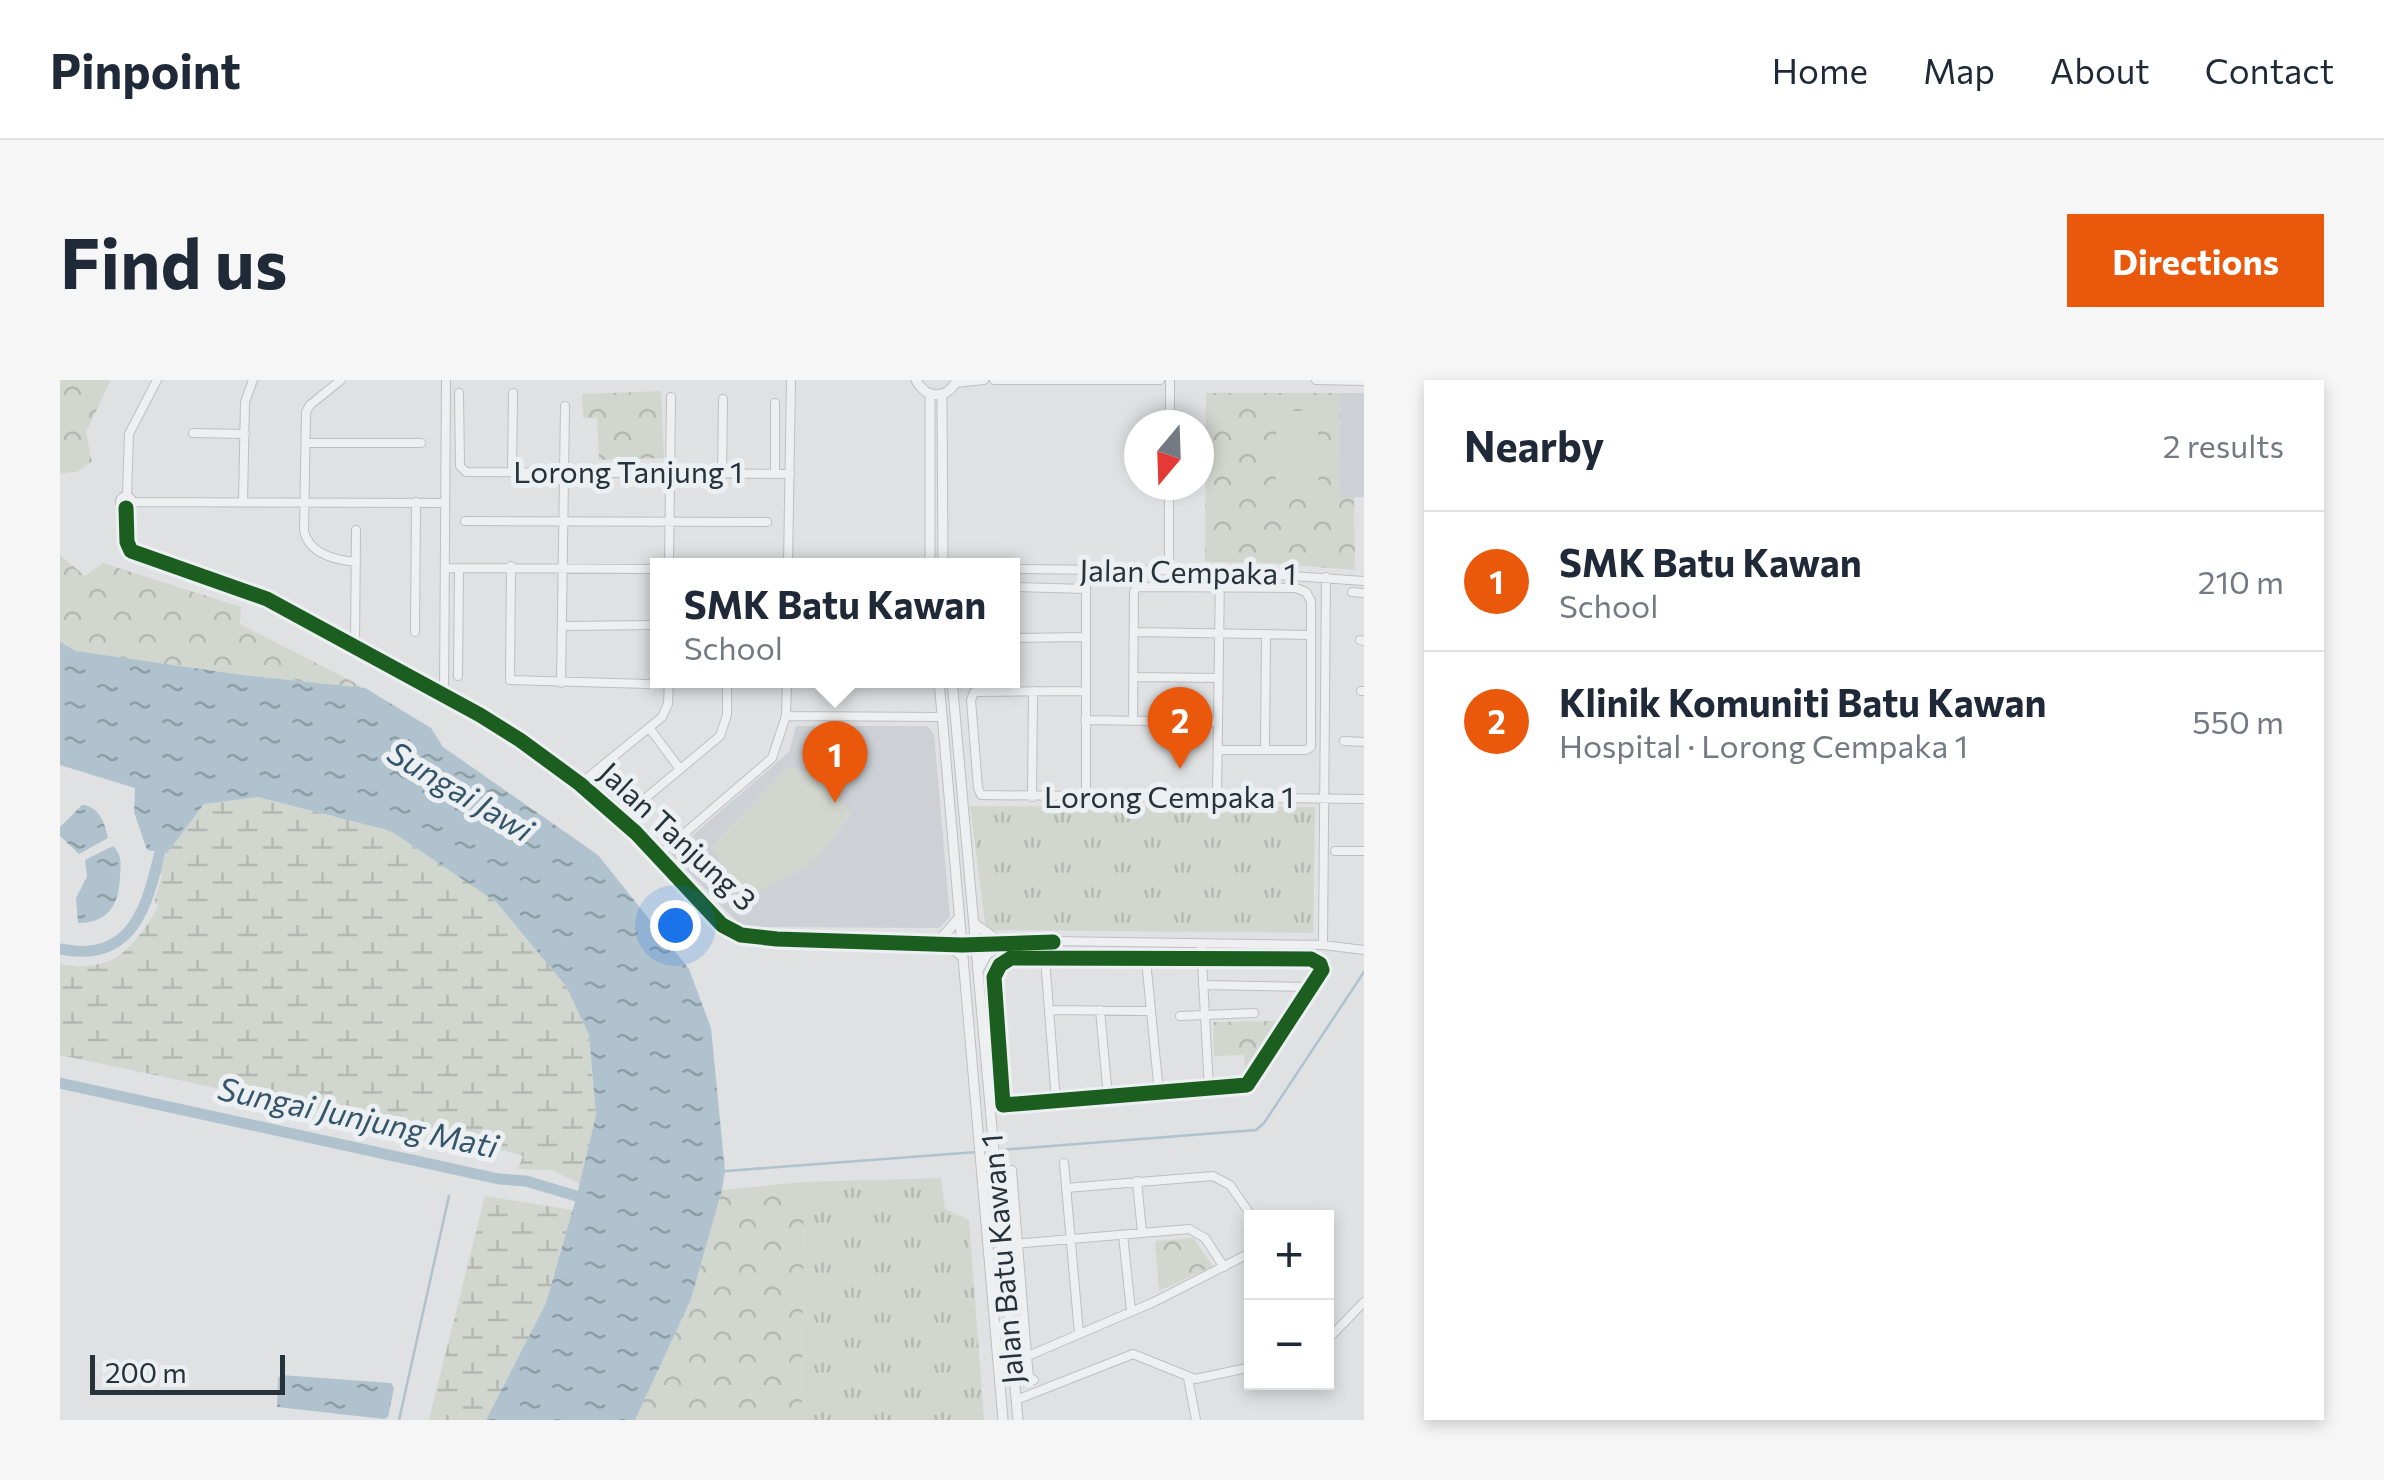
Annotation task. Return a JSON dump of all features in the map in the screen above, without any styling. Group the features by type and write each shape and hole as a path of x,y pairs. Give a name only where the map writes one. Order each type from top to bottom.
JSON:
{"street":[{"path":"158,380 129,434 128,502 445,503"},
{"path":"243,501 246,393 254,380"},
{"path":"341,380 307,409 304,532 310,546 332,558 356,562"},
{"path":"444,695 446,380"},
{"path":"788,558 790,380"},
{"path":"916,380 930,394 942,395"},
{"path":"943,558 942,395 957,381 984,380"},
{"path":"994,380 1160,380"},
{"path":"1170,380 1170,410"},
{"path":"1316,380 1364,381"},
{"name":"Lorong Tanjung 1","path":"459,392 460,466 466,472 790,474"},
{"path":"512,473 513,393"},
{"path":"930,394 930,558"},
{"path":"669,558 671,398"},
{"path":"722,474 723,399"},
{"path":"775,403 775,474"},
{"path":"561,683 565,406"},
{"path":"193,433 245,434"},
{"path":"306,443 421,443"},
{"path":"1169,571 1170,500"},
{"name":"Jalan Tanjung 3","path":"128,502 128,547 268,599 520,740 580,784 658,856 722,925 741,935 940,942 1323,944 1364,950"},
{"path":"415,632 416,502"},
{"path":"465,521 767,522"},
{"path":"355,646 356,530"},
{"path":"510,566 509,677 514,682 648,684"},
{"path":"445,568 650,569"},
{"path":"458,569 458,676"},
{"name":"Jalan Cempaka 1","path":"1020,569 1220,571 1364,581"},
{"path":"1086,570 1086,797"},
{"path":"1217,798 1220,571"},
{"path":"1323,944 1326,577"},
{"name":"Jalan Cempaka 1","path":"1134,632 1134,592 1145,586 1220,586 1296,588 1306,592 1312,601 1311,635"},
{"path":"1020,588 1086,589"},
{"path":"1352,592 1364,592"},
{"path":"562,626 650,624"},
{"path":"1133,721 1134,632 1311,635 1312,744 1306,750 1218,750"},
{"path":"1266,634 1266,750"},
{"path":"1020,638 1086,637"},
{"path":"1134,676 1219,678"},
{"path":"580,784 665,712 668,688"},
{"path":"636,806 720,736 727,715 726,688"},
{"path":"658,856 772,758 786,716 787,688"},
{"name":"Jalan Batu Kawan 1","path":"940,688 1003,1420"},
{"name":"Jalan Batu Kawan 1","path":"953,688 1018,1420"},
{"name":"Lorong Cempaka 1","path":"1033,690 977,690 972,694 978,788 985,797 1364,799"},
{"path":"1032,797 1033,690 1085,690"},
{"path":"786,716 942,717"},
{"path":"1085,720 1218,722"},
{"path":"650,728 680,769"},
{"path":"1344,741 1364,742"},
{"path":"1334,851 1364,851"},
{"path":"960,918 940,942 963,957"},
{"path":"973,922 1000,942 987,954 978,973"},
{"path":"1201,943 1210,1088"},
{"path":"1011,958 1202,960 1311,959 1322,970 1250,1083 1003,1105 994,978 1000,965 1011,958"},
{"path":"1046,958 1056,1101"},
{"path":"1146,960 1159,1093"},
{"path":"1203,985 1312,987"},
{"path":"1049,1010 1151,1011"},
{"path":"1100,1010 1108,1097"},
{"path":"1180,1016 1254,1014"},
{"path":"1064,1163 1079,1334"},
{"path":"1012,1170 1027,1356 1034,1380"},
{"path":"1066,1188 1212,1176 1230,1185 1247,1210"},
{"path":"1137,1181 1142,1233"},
{"path":"1000,1246 1195,1230 1206,1238 1224,1267"},
{"path":"1122,1235 1131,1312"},
{"path":"1014,1362 1131,1312 1244,1256"},
{"path":"1334,1332 1364,1302"},
{"path":"1016,1400 1132,1354 1188,1378 1244,1368"},
{"path":"1188,1378 1196,1420"}],"shaded area":[{"path":"1340,393 1364,393 1364,497 1339,497"},
{"path":"796,726 927,726 934,734 950,917 939,928 742,927 671,854 789,752"}],"green space":[{"path":"60,380 111,380 86,432 92,462 77,472 60,473"},
{"path":"661,391 664,458 599,460 597,418 583,418 582,394"},
{"path":"1206,393 1340,393 1339,497 1354,497 1355,570 1205,562 1205,500 1214,500 1214,410 1206,410"},
{"path":"1276,411 1318,411 1318,491 1276,491"},
{"path":"60,555 85,576 103,563 241,607 240,624 365,688 75,651 60,642"},
{"path":"789,766 821,777 852,814 815,861 746,899 711,846"},
{"path":"258,797 391,831 496,902 567,986 589,1035 596,1115 580,1184 552,1170 518,1169 523,1156 473,1142 60,1055 60,964 95,965 109,961 131,945 159,906 154,902 162,876 158,873 167,853 204,804"},
{"path":"970,806 1315,807 1313,933 986,930"},
{"path":"1279,1021 1245,1073 1244,1055 1214,1056 1213,1022"},
{"path":"941,1178 945,1209 969,1220 984,1420 802,1420 804,1182"},
{"path":"804,1182 802,1420 635,1420 691,1299 722,1190"},
{"path":"485,1196 573,1210 546,1303 486,1420 429,1420"},
{"path":"1193,1238 1213,1266 1159,1291 1155,1241"}],"water":[{"name":"Sungai Jawi","path":"60,642 76,651 365,688 431,728 443,747 598,855 689,969 711,1028 725,1171 691,1299 635,1420 486,1420 546,1303 596,1115 589,1035 566,986 496,902 391,831 258,797 204,804 167,853 147,850 134,812 135,788 60,765"},
{"path":"82,805 97,812 108,838 79,854 60,836 60,827"},
{"path":"113,846 121,863 114,903 98,920 78,923 76,898 87,877 85,860"},
{"path":"281,1375 391,1383 394,1388 388,1417 277,1407"}],"waterway":[{"path":"60,949 86,951 107,947 123,937 145,904 163,839"},
{"path":"1000,1150 1256,1130 1364,972"},
{"name":"Sungai Junjung Mati","path":"60,1083 499,1179 526,1181 590,1200"},
{"path":"726,1171 977,1152"},
{"path":"399,1420 449,1196"}],"cycle path":[{"path":"126,508 131,551 267,599 520,740 580,784 636,833 722,925 741,935 962,945 1053,942"},
{"path":"1011,958 1311,959 1322,970 1247,1085 1003,1105 994,977 1000,965 1011,958"}],"place":[{"name":"Klinik Komuniti Batu Kawan","path":"1180,769"},
{"name":"SMK Batu Kawan","path":"835,803"}]}
